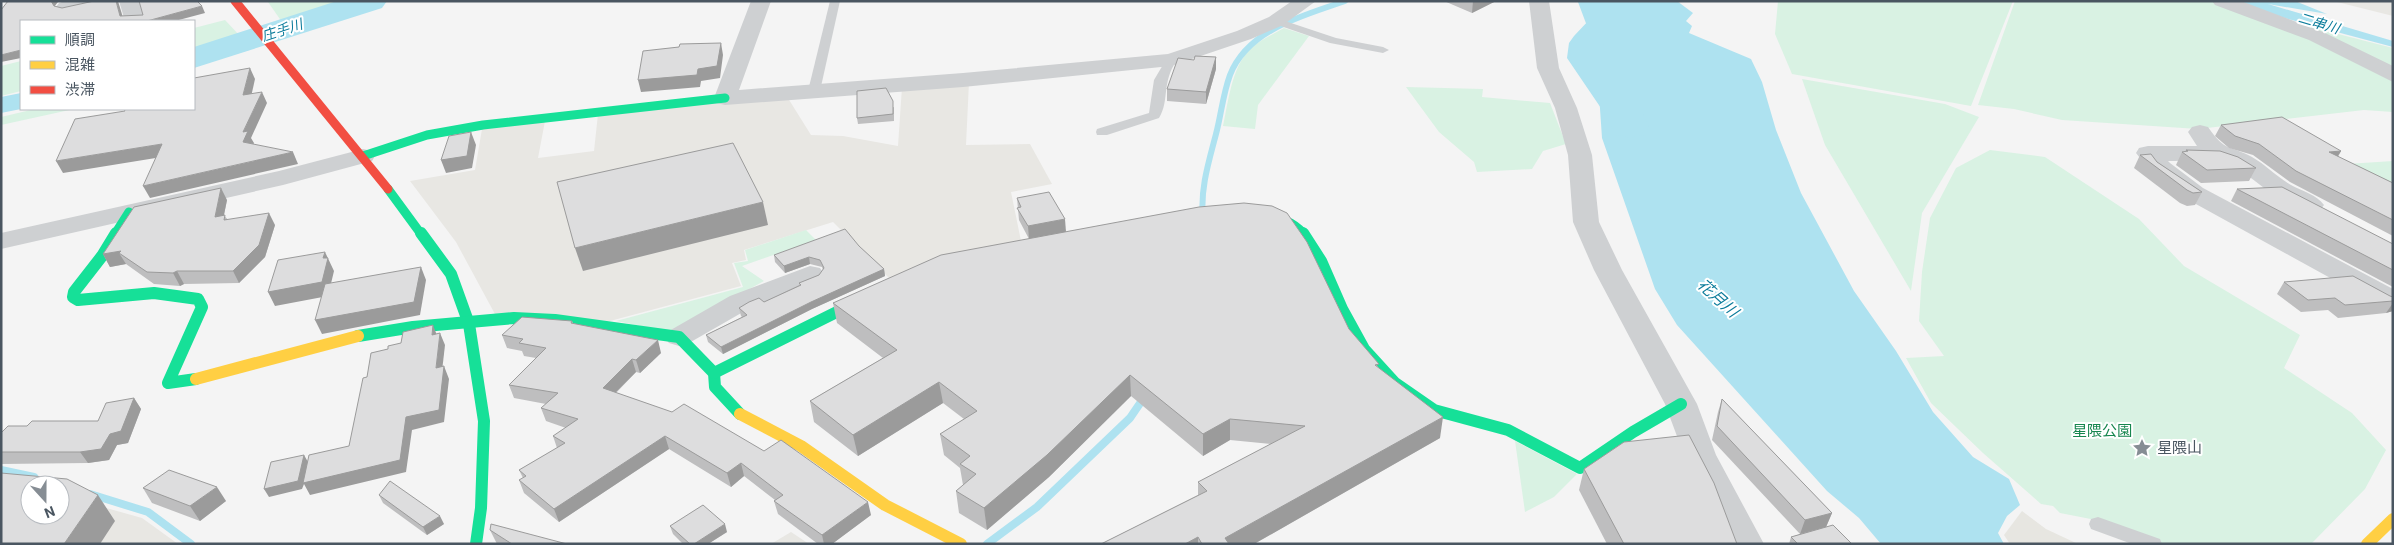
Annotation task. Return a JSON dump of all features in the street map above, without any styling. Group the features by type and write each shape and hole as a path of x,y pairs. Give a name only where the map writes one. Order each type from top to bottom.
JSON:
{"main road":[{"path":"235,1 315,102 363,156 451,274 469,324 484,421 481,508 476,544"},
{"path":"363,156 427,135 483,125 725,98"},
{"path":"129,212 102,256 74,292 73,297 78,300 146,294 185,294 198,299 202,307 168,382 188,381 359,336 413,327 469,324 514,318 555,320 678,337 714,373 715,387 741,415 801,446 885,505 961,544"},
{"path":"1244,213 1278,216 1296,225 1321,261 1342,309 1364,349 1395,383 1434,410 1508,430 1580,468 1633,432 1682,404"},
{"path":"714,373 823,317 884,290"},
{"path":"2367,544 2393,519"}],"street":[{"path":"66,10 95,1"},
{"path":"129,1 135,20"},
{"path":"761,1 725,98 963,80 1171,60 1212,48 1281,23 1306,1"},
{"path":"1539,1 1548,68 1566,108 1580,155 1586,222 1608,270 1682,404 1700,455 1747,544"},
{"path":"2222,1 2316,36 2393,75"},
{"path":"2200,132 2204,140 2219,154"},
{"path":"2332,216 2280,189 2243,162 2219,154 2148,153 2161,168 2194,193 2393,301"},
{"path":"1,241 283,178 363,156"},
{"path":"2194,193 2280,189"},
{"path":"678,337 740,302 810,274"}],"lane":[{"path":"814,91 835,1"},
{"path":"1281,23 1334,41 1383,50"},
{"path":"1102,132 1155,114 1159,80 1163,70 1171,60"},
{"path":"2098,524 2153,544"}],"shaded area":[{"path":"2333,1 2393,1 2393,16"},
{"path":"969,82 966,145 1030,144 1052,184 1011,192 1022,246 892,281 833,222 744,250 746,260 732,263 741,286 610,321 496,316 456,242 410,181 475,170 482,129 545,121 538,158 594,151 598,114 786,95 811,135 843,136 898,146 902,87"},
{"path":"1,478 20,502 20,525 70,525 70,498 142,518 178,544 1,544"},
{"path":"791,532 809,544 771,544"}],"green space":[{"path":"350,1 282,22 268,2"},
{"path":"1778,1 2013,1 1971,106 1792,74 1775,34"},
{"path":"2015,1 2216,1 2319,41 2393,79 2393,112 2364,110 2198,129 2062,120 2014,109 1978,105"},
{"path":"225,20 240,36 195,49 195,28"},
{"path":"2295,23 2393,48 2393,70"},
{"path":"1284,28 1309,36 1258,105 1255,129 1223,126 1233,81 1242,60 1256,44"},
{"path":"20,61 20,91 1,96 1,66"},
{"path":"1802,79 1945,104 1979,117 1922,213 1911,291 1825,145"},
{"path":"1406,87 1483,89 1482,97 1550,103 1566,144 1543,151 1532,169 1477,172 1474,162 1439,132"},
{"path":"31,110 69,110 1,125 1,117"},
{"name":"星隈公園","path":"1990,150 2045,157 2139,219 2184,266 2300,335 2284,368 2352,413 2386,450 2365,489 2311,544 2159,544 2106,522 2060,513 2053,506 2041,504 1983,453 1931,403 1906,358 1944,356 1919,321 1922,272 1930,218 1956,168"},
{"path":"2393,161 2393,196 2331,165"},
{"path":"806,230 816,240 742,266 764,281 671,332 616,321 743,287 734,263 748,261 745,250"},
{"path":"1515,441 1577,474 1554,497 1525,512"}],"sand":[{"path":"2022,511 2046,529 2078,544 2010,544 2004,535"}],"water":[{"path":"1677,1 1693,13 1686,21 1692,26 1689,33 1751,59 1762,82 1776,130 1801,193 1854,291 1896,351 1933,412 1973,457 2009,479 2020,505 2007,516 1998,533 2004,544 1881,544 1859,518 1827,491 1677,325 1655,289 1602,138 1596,50 1578,2"},
{"name":"二串川","path":"2232,1 2295,1 2327,14 2268,4 2393,41 2393,47 2288,19"},
{"path":"238,39 249,50 195,66 195,50"},
{"path":"20,93 20,109 1,113 1,97"}],"building":[{"path":"8,1 51,1 54,6 62,8 94,1 116,1 120,16 143,15 139,1 197,1 202,6 151,20 20,20 20,50 1,55 1,10"},
{"path":"721,43 717,66 698,69 697,75 638,80 643,51 679,47 680,44"},
{"path":"1195,56 1216,57 1206,92 1167,89 1178,58 1194,60"},
{"path":"250,68 243,95 262,92 243,132 248,131 243,142 293,152 143,186 162,144 56,161 75,119 124,110 195,110 195,78"},
{"path":"886,88 893,101 893,114 857,118 857,91"},
{"path":"2282,117 2341,151 2329,152 2393,183 2393,220 2296,171 2259,144 2235,136 2221,125"},
{"path":"471,132 467,156 441,160 449,136"},
{"path":"733,143 763,202 575,248 557,182"},
{"path":"2186,150 2220,151 2238,157 2256,168 2207,170 2182,152 2188,151"},
{"path":"2151,154 2157,162 2202,192 2193,193 2187,190 2140,155"},
{"path":"2282,187 2393,244 2393,270 2237,189"},
{"path":"221,188 215,217 225,215 224,220 269,213 259,245 233,271 147,272 119,253 121,251 103,254 134,207"},
{"path":"1049,192 1065,219 1028,226 1017,208 1021,207 1017,198"},
{"path":"1244,203 1272,206 1287,213 1307,242 1349,329 1379,364 1375,365 1443,417 1225,538 1229,544 1202,544 1198,537 1185,544 1101,544 1207,491 1198,482 1305,426 1230,419 1203,434 1130,375 1047,455 984,508 956,491 976,474 960,464 970,456 940,434 977,411 939,382 853,435 810,401 897,350 833,303 941,255 1199,207"},
{"path":"845,229 859,246 884,269 811,302 721,347 706,335 747,315 739,308 749,302 759,298 764,302 801,285 799,283 819,275 824,268 820,260 809,257 784,266 774,255"},
{"path":"325,252 323,258 328,258 322,282 268,292 278,260"},
{"path":"421,267 414,302 315,320 325,284"},
{"path":"2353,276 2393,297 2393,301 2345,305 2335,298 2308,300 2284,282"},
{"path":"522,317 572,321 571,323 658,340 636,360 632,359 603,388 672,412 684,404 764,451 781,440 868,502 822,535 774,501 783,495 741,463 727,473 665,436 554,509 519,480 526,476 519,470 565,443 553,436 578,419 541,408 558,393 509,385 546,348 519,343 523,339 502,335"},
{"path":"433,325 432,335 440,333 436,368 444,366 439,410 406,417 400,460 303,483 309,455 349,446 363,378 367,377 371,353 388,349 388,346 401,343 403,332"},
{"path":"134,398 121,431 110,434 101,449 80,452 1,452 1,433 8,426 27,426 32,421 98,421 106,403"},
{"path":"1722,399 1832,513 1805,520 1717,426"},
{"path":"1689,435 1714,483 1737,544 1624,544 1584,469 1624,442"},
{"path":"304,455 298,481 264,489 271,462"},
{"path":"169,470 217,487 190,506 143,488"},
{"path":"1,473 23,475 20,475 20,525 70,525 70,481 98,495 64,544 1,544"},
{"path":"390,481 440,516 423,527 379,495"},
{"path":"703,505 725,524 694,544 690,544 670,526"},
{"path":"491,524 567,544 512,544 490,530"},
{"path":"1833,525 1852,544 1798,544 1791,537"}],"waterway":[{"name":"庄手川","path":"195,58 371,1"},
{"path":"1203,217 1203,196 1208,165 1228,82 1238,59 1263,35 1278,26 1345,1"},
{"name":"花月川","path":"1625,1 1586,43 1585,58 1624,114 1630,127"},
{"path":"987,544 1037,507 1130,418 1145,396"},
{"path":"1,470 25,475"},
{"path":"90,494 148,512 191,544"}],"traffic: fast":[{"path":"363,156 427,135 483,125 725,98"},
{"path":"388,189 451,274 469,324 484,421 481,508 476,544"},
{"path":"129,212 102,256 74,292 73,297 78,300 154,293 198,299 202,307 168,383 196,379"},
{"path":"1259,215 1278,217 1296,225 1321,261 1342,309 1364,349 1395,383 1434,410 1508,430 1580,468 1633,432 1681,404"},
{"path":"714,373 869,296"},
{"path":"358,336 413,327 514,318 555,320 679,337 714,373 715,387 740,414"}],"traffic: slow":[{"path":"196,379 358,336"},
{"path":"740,414 801,446 885,505 961,544"},
{"path":"2367,544 2393,519"}],"traffic: jam":[{"path":"235,1 388,189"}],"place":[{"name":"星隈山","path":"2142,448"}]}
